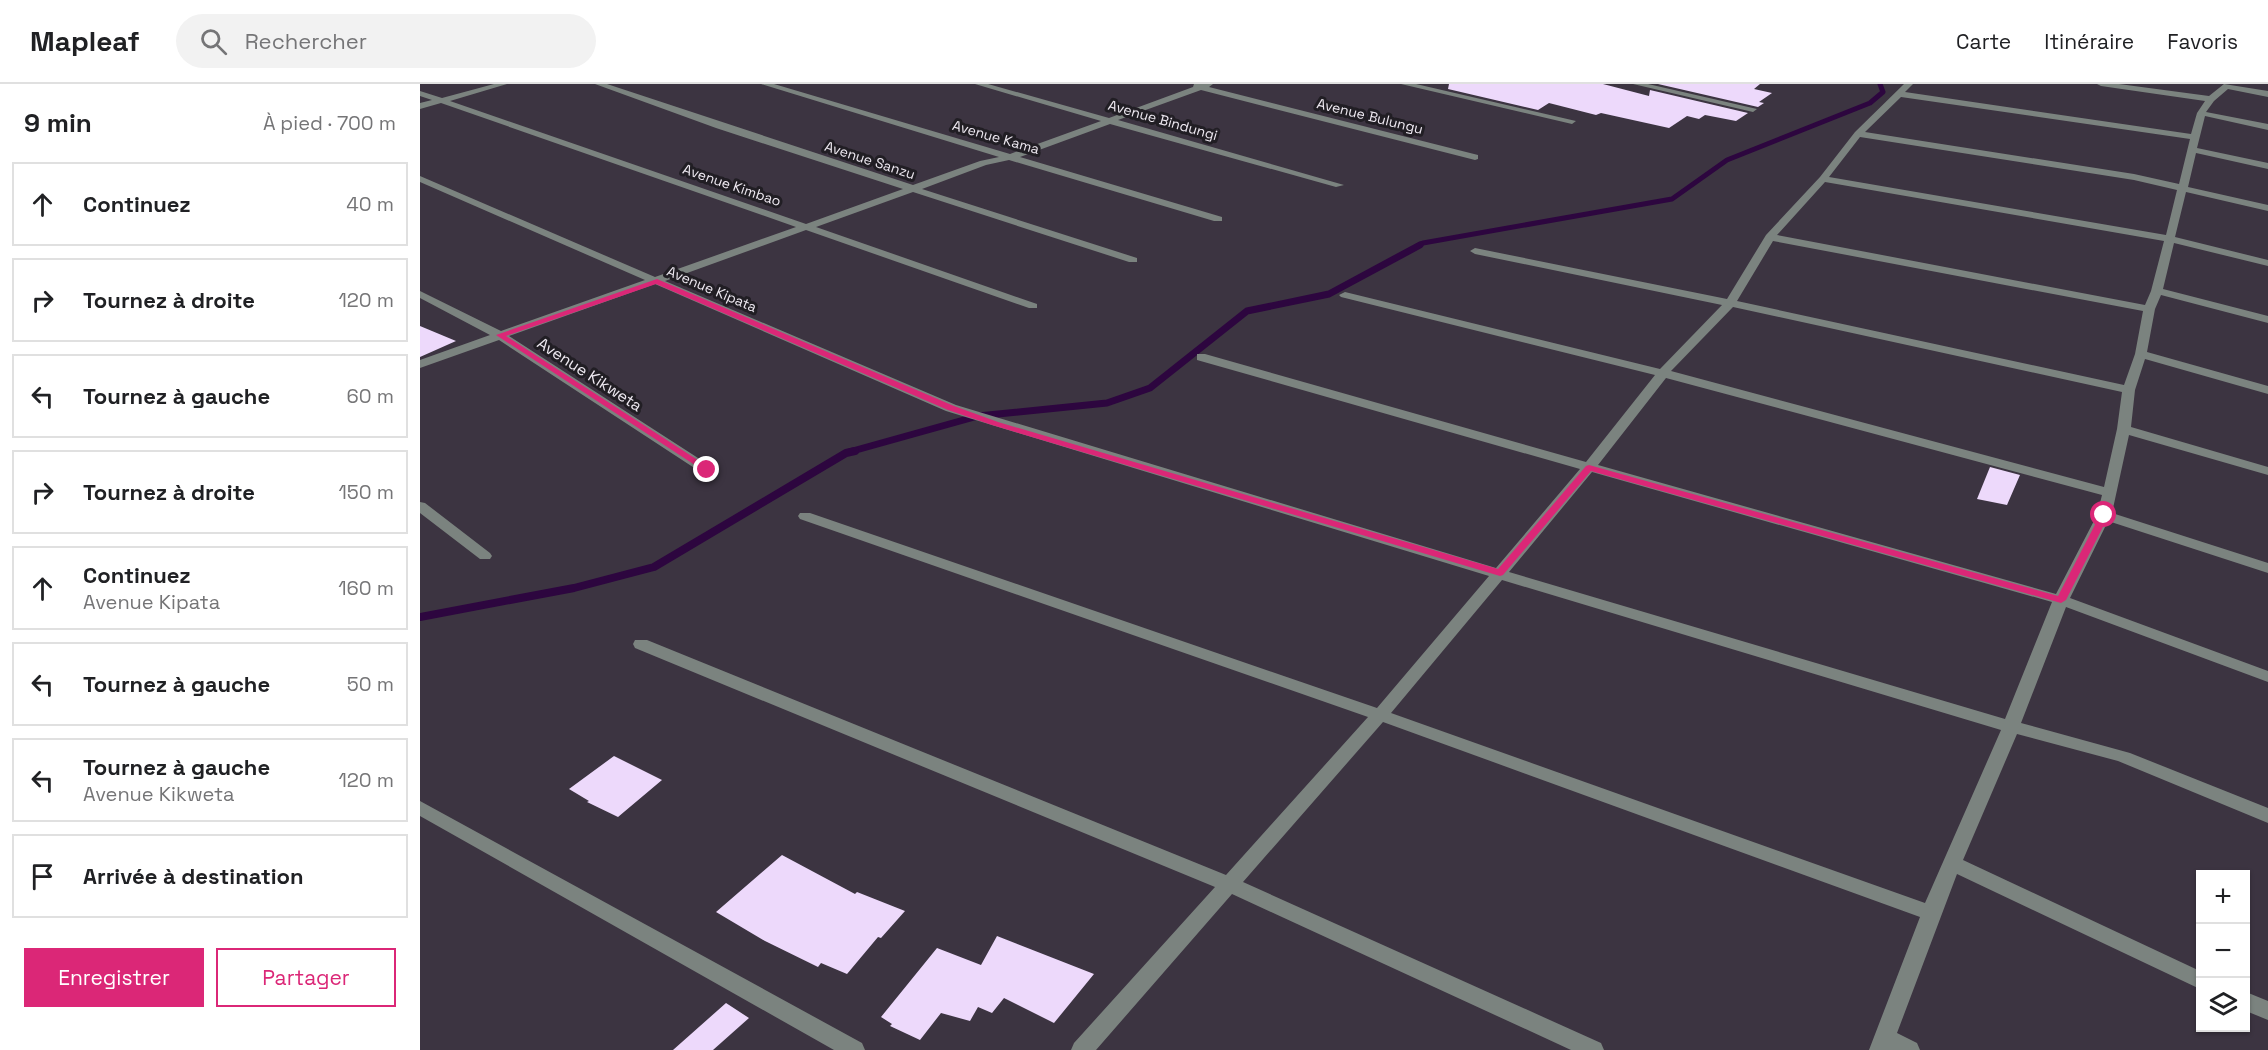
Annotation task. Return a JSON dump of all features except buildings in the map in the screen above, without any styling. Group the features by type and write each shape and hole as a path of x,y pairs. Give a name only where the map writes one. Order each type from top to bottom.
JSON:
{"street":[{"path":"420,106 503,84"},
{"name":"Avenue Sanzu","path":"599,84 719,126 1133,261"},
{"name":"Avenue Kama","path":"765,84 1014,156 1218,219"},
{"name":"Avenue Bindungi","path":"979,84 1339,185"},
{"name":"Avenue Bulungu","path":"1188,84 1205,86 1475,157"},
{"path":"1405,84 1572,121"},
{"path":"1637,84 1754,108"},
{"path":"2101,84 2211,99"},
{"path":"1909,1050 1882,1043 1931,913 2011,726 2061,600 2104,515 2124,429 2129,390 2141,354 2149,309 2157,291 2201,113 2211,99 2227,85 2268,94"},
{"path":"420,364 657,282 984,163 1014,156 1205,86"},
{"path":"1082,1050 1380,715 1589,467 1663,373 1730,303 1770,237 1823,179 1858,134 1905,89 2193,143 2268,166"},
{"name":"Avenue Kimbao","path":"420,93 1033,306"},
{"path":"2201,113 2268,127"},
{"path":"1858,134 2122,176 2268,208"},
{"name":"Avenue Kipata","path":"420,178 951,408 2011,726 2124,757 2268,816"},
{"path":"1823,179 2170,239 2268,263"},
{"path":"1770,237 2149,309"},
{"path":"1474,251 1730,303 2129,390"},
{"path":"2157,291 2268,320"},
{"name":"Avenue Kikweta","path":"420,294 500,335 707,470"},
{"path":"1345,295 1663,373 2109,493"},
{"path":"2141,354 2268,390"},
{"path":"1201,357 2061,600 2268,677"},
{"path":"2124,429 2268,471"},
{"path":"420,506 485,556"},
{"path":"2104,515 2268,567"},
{"path":"805,516 1380,715 1931,913"},
{"path":"641,644 1228,884 1593,1050"},
{"path":"420,808 854,1050"},
{"path":"1952,863 2196,978"},
{"path":"2250,1003 2268,1011"}],"waterway":[{"path":"1417,246 1423,243 1672,199 1727,160 1870,103 1883,92 1880,84"},
{"path":"849,452 978,416 1107,403 1150,388 1247,311 1329,294 1420,245"},
{"path":"420,617 574,588 654,567 846,453 855,451"}],"route":[{"path":"707,470 500,335 657,282 951,408 1500,573 1589,467 2061,600 2104,515"}]}
